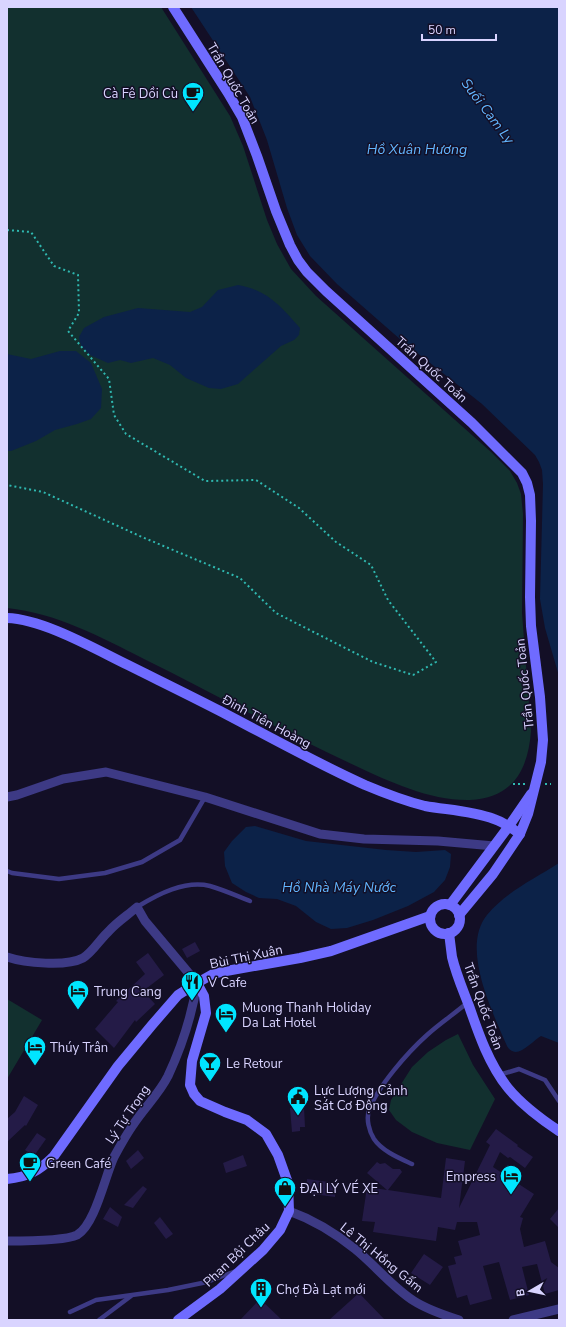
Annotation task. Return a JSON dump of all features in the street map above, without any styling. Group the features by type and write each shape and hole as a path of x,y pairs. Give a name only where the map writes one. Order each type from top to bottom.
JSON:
{"main road":[{"name":"Trần Quốc Toản","path":"173,7 228,93 242,118 283,231 298,260 307,272 326,291 472,423 522,473 527,483 530,496 531,521 531,626 540,697 543,740 541,762 528,814 520,834 493,874 459,915"},
{"name":"Đinh Tiên Hoàng","path":"7,618 42,626 83,643 218,710 309,758 366,785 399,798 424,805 494,819 509,826 520,834"},
{"name":"Trần Quốc Toản","path":"450,905 534,790"},
{"path":"440,905 450,905 457,910 459,915 456,929 444,934 434,929 430,916 435,908 440,905"},
{"name":"Bùi Thị Xuân","path":"7,1179 17,1178 33,1173 45,1165 54,1156 118,1066 178,995 197,983 213,974 331,951 430,916"},
{"name":"Trần Quốc Toản","path":"449,933 452,958 486,1054 509,1089 524,1104 546,1122 559,1129"},
{"name":"Phan Bội Châu","path":"178,1320 220,1290 263,1250 280,1230 289,1211 288,1183 278,1155 266,1134 247,1120 200,1101 194,1094 190,1085 192,1061 206,1013 204,996 197,983"}],"street":[{"path":"7,797 17,796 63,779 106,772 205,797 320,834 364,839 438,841 494,846"},
{"path":"7,957 16,960 63,963 78,960 85,957 109,930 138,907 145,921 197,983"},
{"name":"Lý Tự Trọng","path":"7,1241 62,1238 76,1235 87,1227 114,1157 132,1126 168,1077 194,1005 197,983"},
{"name":"Lê Thị Hồng Gấm","path":"289,1211 327,1228 355,1249 414,1301 440,1314 459,1320"},
{"path":"513,1320 559,1309"}],"lane":[{"path":"7,871 12,873 59,878 105,873 142,862 180,840 205,797"},
{"path":"138,907 153,898 176,888 195,885 210,886 250,901"},
{"path":"412,1164 384,1149 374,1140 368,1126 369,1111 380,1090 403,1059 427,1034 467,1003"},
{"path":"499,1075 519,1069 545,1080 559,1101"},
{"path":"70,1312 96,1300 168,1290 207,1282 243,1268"},
{"path":"100,1320 133,1295"}],"path":[{"path":"7,230 31,232 54,266 78,275 79,313 68,331 110,379 114,415 126,434 205,480 256,480 299,508 336,542 371,565 388,600 436,662 413,675 373,662 276,613 240,578 142,538 43,492 7,485"}],"green space":[{"path":"7,7 161,7 230,116 243,146 267,220 277,244 291,269 316,296 491,452 510,471 521,494 523,514 522,613 531,731 526,758 522,769 516,779 507,788 497,794 485,798 470,800 426,794 397,784 276,727 171,672 78,627 43,615 7,608"},
{"path":"7,999 42,1020 7,1079"},
{"path":"458,1034 473,1065 495,1099 470,1150 437,1143 412,1132 396,1120 389,1110 391,1100 412,1067 428,1052"}],"water":[{"name":"Hồ Xuân Hương","path":"191,7 559,7 559,676 545,628 540,599 543,484 542,470 539,462 535,455 482,404 401,340 337,284 310,256 297,235 287,208 267,140 250,97"},
{"path":"238,285 248,287 266,295 280,306 300,328 299,335 294,340 281,346 238,384 221,389 209,388 186,378 170,365 153,358 131,363 120,360 108,363 90,355 81,346 79,337 84,328 104,317 138,308 190,312 202,307 218,290"},
{"path":"60,351 76,351 91,363 102,389 101,408 91,419 55,430 36,441 11,451 7,451 7,354 31,359"},
{"name":"Hồ Nhà Máy Nước","path":"255,826 306,841 416,852 445,850 451,854 450,867 445,880 434,892 408,906 373,920 347,928 331,929 316,922 296,906 277,899 259,898 232,883 225,866 224,852 232,841 246,827"},
{"path":"559,863 559,1043 541,1036 524,1049 515,1052 507,1046 487,999 478,962 477,945 480,929 487,915 503,899 521,886"}],"building":[{"path":"195,942 200,951 187,958 182,949"},
{"path":"148,953 164,975 143,991 155,1004 136,1022 135,1020 114,1048 95,1029 118,1002 116,1001 145,974 136,962"},
{"path":"24,1096 38,1105 26,1126 25,1125 7,1142 7,1119 15,1112"},
{"name":"Lực Lượng Cảnh Sát Cơ Động","path":"304,1107 305,1127 300,1127 300,1131 292,1132 290,1108"},
{"path":"496,1129 533,1157 525,1168 500,1152 493,1167 534,1194 520,1217 523,1218 520,1229 524,1247 545,1241 551,1262 559,1268 559,1290 545,1294 537,1264 522,1267 529,1295 510,1300 499,1262 483,1266 492,1299 470,1305 467,1295 457,1298 448,1266 456,1264 454,1257 462,1255 458,1241 480,1235 477,1222 457,1222 455,1230 438,1227 436,1241 373,1232 375,1222 362,1221 367,1187 387,1190 367,1173 377,1162 380,1164 385,1163 393,1169 400,1169 402,1172 388,1190 441,1198 446,1158 465,1161 459,1208 490,1145 486,1142"},
{"path":"37,1133 46,1139 34,1156 25,1150"},
{"path":"138,1150 144,1158 131,1169 126,1161"},
{"path":"243,1155 247,1166 226,1173 223,1163"},
{"path":"307,1179 336,1183 335,1197 306,1193"},
{"path":"143,1186 147,1189 133,1208 124,1205"},
{"path":"110,1207 122,1217 118,1227 103,1219"},
{"path":"559,1208 559,1228 550,1219"},
{"path":"160,1217 173,1234 166,1239 154,1223"},
{"path":"424,1254 443,1267 430,1285 411,1273"},
{"path":"359,1293 385,1320 329,1320"},
{"name":"Chợ Đà Lạt mới","path":"260,1299 282,1320 240,1320"}],"place":[{"name":"Cà Fê Dồi Cù","path":"193,112"},
{"name":"V Cafe","path":"192,1002"},
{"name":"Trung Cang","path":"78,1010"},
{"name":"Muong Thanh Holiday Da Lat Hotel","path":"226,1034"},
{"name":"Thúy Trân","path":"35,1066"},
{"name":"Le Retour","path":"210,1082"},
{"name":"Lực Lượng Cảnh Sát Cơ Động","path":"298,1116"},
{"name":"Green Café","path":"30,1182"},
{"name":"Empress","path":"511,1196"},
{"name":"ĐẠI LÝ VÉ XE","path":"285,1208"},
{"name":"Chợ Đà Lạt mới","path":"261,1308"}],"water label":[{"name":"Suối Cam Ly","path":"488,111"}]}
